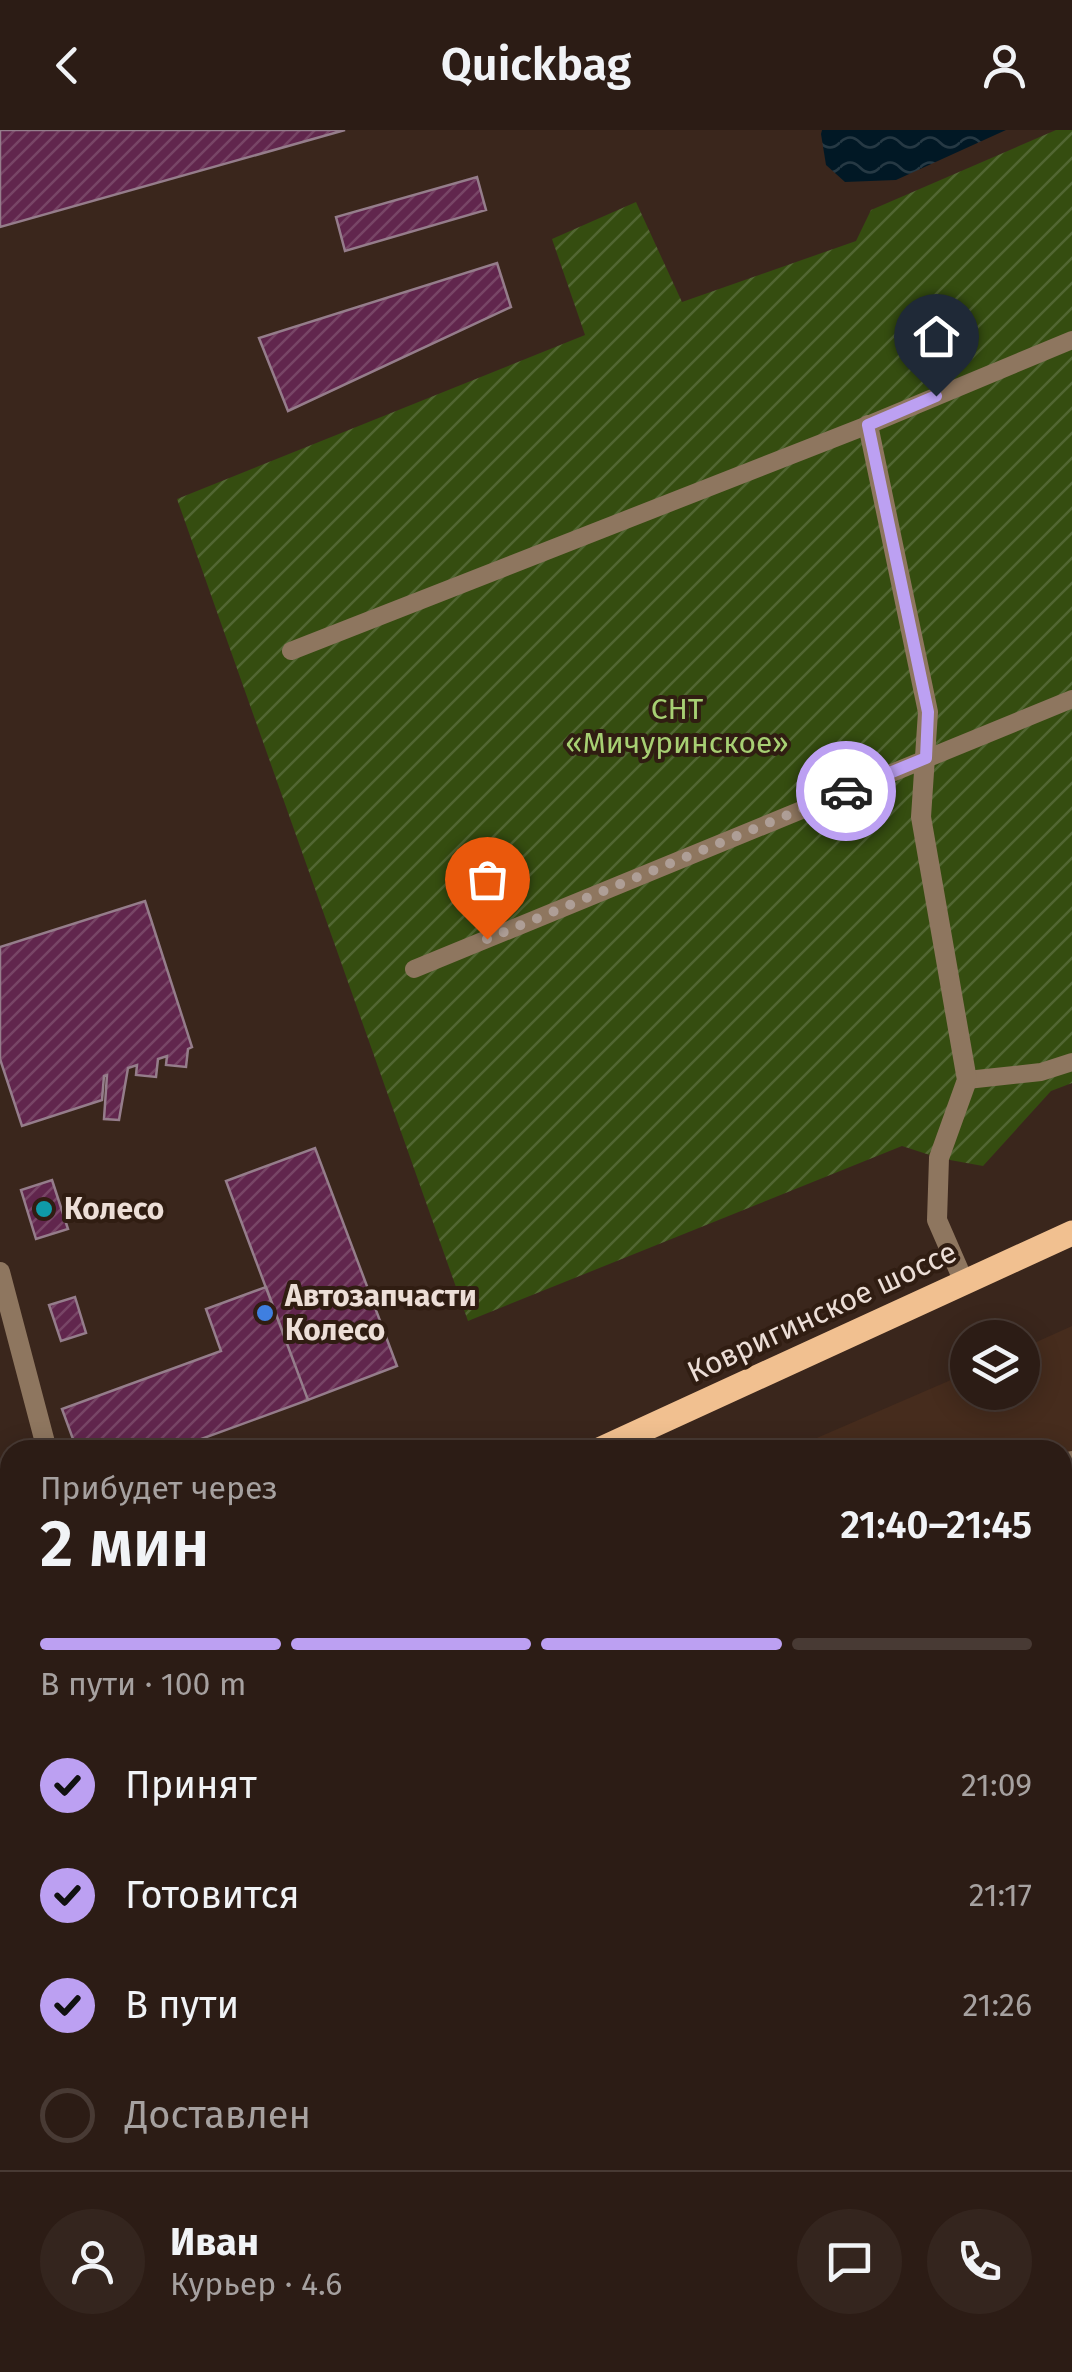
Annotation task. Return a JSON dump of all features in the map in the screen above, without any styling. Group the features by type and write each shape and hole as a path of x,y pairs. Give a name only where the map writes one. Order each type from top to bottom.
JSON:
{"main road":[{"name":"Ковригинское шоссе","path":"621,1440 964,1282 1069,1240"}],"street":[{"path":"868,425 928,712 922,817 967,1080 938,1158 937,1220 964,1282"},
{"path":"0,1272 44,1440"}],"lane":[{"path":"291,651 868,425 1072,340"},
{"path":"414,970 1072,699"},
{"path":"967,1080 1041,1072 1072,1062"}],"shaded area":[{"path":"1072,1326 1072,1440 812,1440 950,1380 950,1410 1040,1410 1040,1340"}],"green space":[{"name":"СНТ «Мичуринское»","path":"1056,130 1072,130 1072,1083 1051,1091 983,1166 902,1146 468,1321 177,499 585,335 552,239 636,202 682,302 856,241 871,210"}],"water":[{"path":"822,130 1006,130 896,180 845,182 826,165"}],"building":[{"path":"0,130 345,130 0,227"},
{"path":"477,177 486,210 345,251 336,217"},
{"path":"497,263 511,307 288,411 259,338"},
{"path":"145,901 192,1047 188,1049 186,1067 166,1065 167,1056 158,1059 156,1077 136,1075 137,1065 128,1068 119,1120 104,1119 107,1075 102,1100 22,1126 0,1059 0,947"},
{"path":"315,1148 397,1366 308,1400 226,1181"},
{"name":"Колесо","path":"52,1180 68,1229 36,1239 21,1190"},
{"path":"266,1287 308,1400 198,1440 73,1440 62,1409 221,1351 206,1309"},
{"name":"Колесо","path":"75,1297 86,1333 61,1341 49,1305"}],"way so far":[{"path":"487,939 846,791"}],"place":[{"name":"Колесо","path":"44,1209"},
{"name":"Автозапчасти Колесо","path":"265,1313"}],"route":[{"path":"846,791 926,758 928,712 868,425 936,396"}]}
